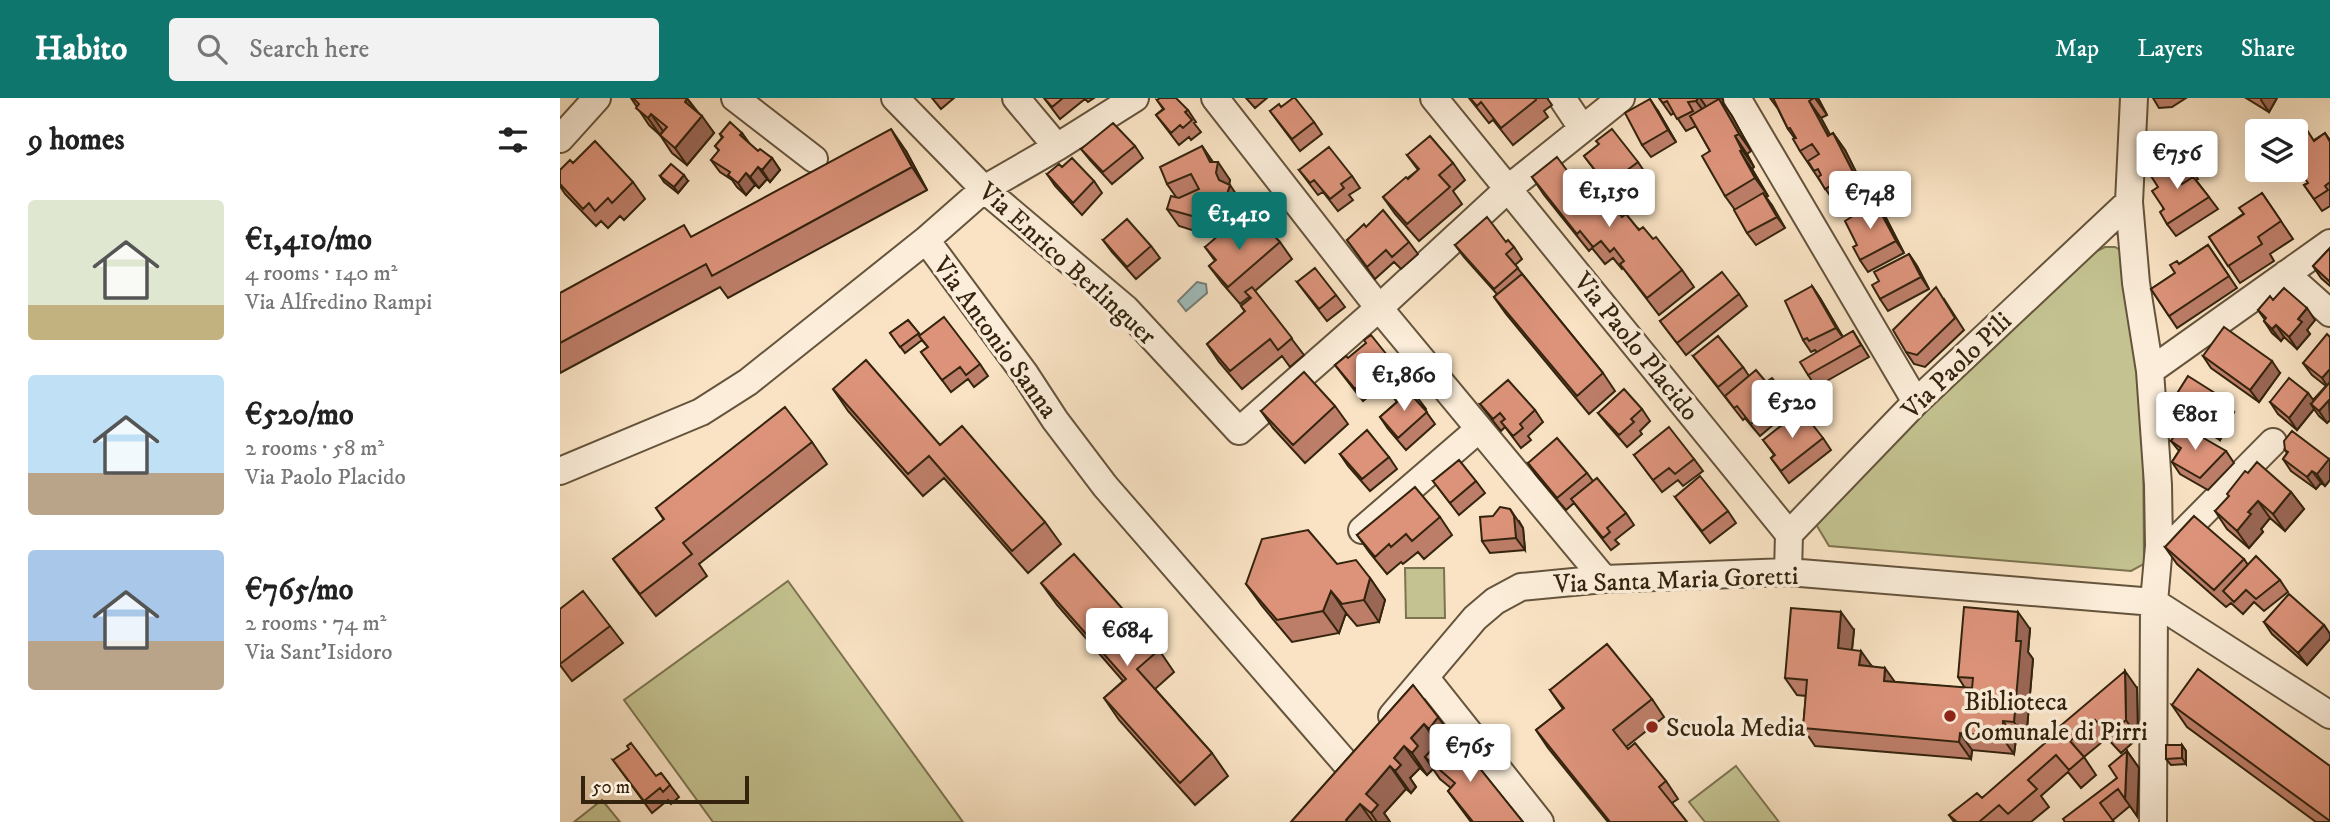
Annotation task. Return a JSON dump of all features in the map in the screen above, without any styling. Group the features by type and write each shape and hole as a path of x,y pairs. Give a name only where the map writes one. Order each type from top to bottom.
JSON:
{"street":[{"path":"560,139 597,98"},
{"path":"735,98 814,159"},
{"name":"Via Enrico Berlinguer","path":"895,98 984,189 1126,309 1239,430 1379,308"},
{"path":"1016,98 1057,147"},
{"path":"926,240 984,189 1135,98"},
{"path":"1215,98 1379,308 1604,579"},
{"name":"Via Paolo Placido","path":"1434,98 1789,534"},
{"path":"1562,98 1582,128"},
{"path":"1379,308 1509,188 1621,98"},
{"path":"1737,98 1916,402"},
{"path":"2134,98 2129,202 2136,283 2150,371 2158,485 2152,822"},
{"name":"Via Paolo Pili","path":"1789,534 1916,402 2129,202"},
{"name":"Via Antonio Sanna","path":"560,471 701,412 748,383 926,240 1025,374 1055,421 1105,486 1356,758"},
{"path":"2150,371 2330,243"},
{"path":"2286,274 2330,313"},
{"path":"1362,530 1479,429"},
{"path":"2159,546 2169,547 2273,442"},
{"path":"1788,572 1789,534"},
{"name":"Via Santa Maria Goretti","path":"1356,758 1475,618 1495,601 1521,587 1604,579 1788,572 2154,602"},
{"path":"2154,602 2330,715"},
{"path":"1425,677 1540,822"}],"shaded area":[{"path":"2105,247 2115,247 2122,251 2143,420 2144,564 2131,571 1829,546 1814,521 1958,376 2085,257"},
{"path":"1405,568 1444,568 1445,618 1406,618"},
{"path":"788,581 963,822 713,822 624,700"},
{"path":"1736,766 1779,822 1705,822 1689,802"},
{"path":"602,800 620,822 574,822"}],"water":[{"path":"1197,282 1206,284 1207,293 1186,311 1178,301"}],"building":[{"path":"633,98 687,98 685,102 702,116 675,148 660,135 667,127 651,114 648,118 636,108 639,104"},
{"path":"1044,98 1063,98 1052,107"},
{"path":"1176,98 1188,110 1185,112 1192,120 1171,133 1156,115 1164,109 1157,100"},
{"path":"1293,98 1314,122 1292,139 1270,111"},
{"path":"1470,98 1536,100 1501,128 1481,102 1477,106"},
{"path":"1659,98 1698,98 1688,102 1693,111 1677,119 1667,101 1663,103"},
{"path":"1773,98 1814,98 1809,101 1828,136 1833,133 1853,172 1825,189 1818,177 1821,175 1818,169 1814,171 1808,161 1819,154 1812,144 1800,151 1793,139 1796,138 1790,128 1788,129"},
{"path":"1650,99 1668,130 1642,145 1625,113"},
{"path":"1719,99 1739,134 1735,136 1742,150 1740,151 1755,178 1725,196 1702,156 1710,151 1690,116"},
{"path":"730,122 758,151 760,149 772,158 762,170 758,167 750,177 746,173 738,183 728,175 730,172 711,160 719,150 715,146 723,137 720,134"},
{"path":"1113,123 1135,146 1103,172 1081,149"},
{"path":"891,129 912,167 712,276 706,264 560,343 560,293 684,225 691,237"},
{"path":"1612,129 1638,162 1618,177 1624,184 1613,193 1584,156 1599,144 1596,141"},
{"path":"2308,132 2314,141 2325,133 2330,142 2330,182 2325,186 2328,190 2314,199 2304,185 2308,183"},
{"path":"1430,136 1453,163 1439,175 1450,187 1407,224 1383,197 1419,169 1407,155"},
{"path":"595,141 633,182 612,203 608,198 595,211 589,203 583,209 560,184 560,170 570,160 573,163"},
{"path":"1202,146 1210,162 1218,162 1216,173 1219,180 1230,185 1226,197 1218,205 1194,214 1196,217 1167,209 1171,196 1179,198 1199,189 1191,174 1167,184 1160,167"},
{"path":"1329,147 1352,176 1341,184 1344,188 1330,199 1314,180 1310,183 1299,170"},
{"path":"2182,156 2190,167 2177,175 2182,184 2193,177 2209,197 2167,224 2160,212 2164,209 2152,191 2158,187 2151,176"},
{"path":"1557,157 1569,173 1573,170 1579,177 1575,180 1603,214 1613,206 1622,217 1626,214 1639,230 1643,227 1653,239 1656,237 1682,270 1647,298 1620,264 1624,261 1614,248 1610,252 1601,241 1593,247 1580,231 1577,234 1532,177"},
{"path":"1072,158 1094,181 1073,203 1047,174 1059,164 1062,167"},
{"path":"671,164 684,175 674,187 660,176"},
{"path":"1763,193 1777,217 1747,233 1734,210"},
{"path":"2262,193 2281,221 2258,237 2262,244 2228,266 2209,237 2244,214 2239,208"},
{"path":"1875,202 1896,241 1860,260 1853,247 1857,245 1845,221"},
{"path":"1383,210 1409,242 1392,257 1386,250 1367,267 1347,240 1364,224 1366,227"},
{"path":"1487,217 1506,242 1508,240 1514,247 1506,254 1518,268 1494,289 1455,245"},
{"path":"1127,219 1151,246 1127,267 1103,240"},
{"path":"1227,228 1255,231 1260,236 1268,229 1280,242 1228,287 1209,266 1216,260 1205,247"},
{"path":"2208,245 2229,276 2169,316 2151,289 2175,273 2170,265 2177,261 2179,264"},
{"path":"2330,248 2330,280 2329,281 2313,266"},
{"path":"1909,254 1921,277 1880,299 1872,285 1879,281 1874,272"},
{"path":"1315,268 1336,295 1319,309 1297,282"},
{"path":"1722,272 1739,294 1677,343 1660,321"},
{"path":"1522,274 1603,373 1577,396 1494,297"},
{"path":"1812,286 1836,328 1809,341 1807,338 1803,340 1785,301"},
{"path":"1252,287 1292,338 1278,350 1270,339 1230,371 1207,344 1245,311 1241,306 1251,298 1245,292"},
{"path":"1936,287 1955,318 1917,355 1906,352 1893,330"},
{"path":"2284,288 2307,308 2298,319 2302,322 2289,337 2276,325 2272,329 2258,310 2270,296 2273,300"},
{"path":"944,317 980,364 966,375 960,367 942,380 921,352 928,347 919,336"},
{"path":"908,320 919,333 900,347 890,333"},
{"path":"2224,327 2272,361 2250,390 2203,356"},
{"path":"1853,331 1861,345 1808,375 1800,362"},
{"path":"2327,334 2330,337 2330,369 2322,378 2303,363"},
{"path":"1371,335 1391,360 1355,389 1335,365 1366,343 1364,340"},
{"path":"1718,336 1743,367 1718,387 1693,356"},
{"path":"866,360 940,445 962,426 1045,522 1012,551 929,456 908,474 833,389"},
{"path":"1756,370 1766,382 1772,378 1786,395 1751,424 1725,396"},
{"path":"1304,372 1335,406 1293,445 1261,411"},
{"path":"2188,376 2226,400 2211,428 2171,403"},
{"path":"2289,378 2308,393 2289,418 2270,402"},
{"path":"1508,380 1535,410 1520,424 1523,428 1513,436 1501,422 1505,419 1500,413 1493,419 1480,404"},
{"path":"2330,382 2330,400 2319,411 2311,404"},
{"path":"1408,386 1427,412 1398,438 1380,417 1397,402 1394,398"},
{"path":"1624,389 1642,409 1631,419 1634,422 1619,435 1598,413"},
{"path":"785,407 812,442 683,543 692,554 640,594 613,559 664,519 656,508"},
{"path":"1801,410 1823,438 1781,471 1771,458 1775,455 1763,440"},
{"path":"2181,425 2226,451 2200,478 2172,462 2181,448 2171,441"},
{"path":"1669,427 1694,459 1675,474 1669,468 1653,480 1634,455"},
{"path":"1367,430 1389,457 1362,479 1340,454"},
{"path":"2292,431 2329,459 2317,474 2312,471 2307,477 2283,459 2288,452 2285,450 2284,441"},
{"path":"1557,438 1587,473 1557,498 1528,463"},
{"path":"1459,460 1476,481 1450,503 1433,481"},
{"path":"2257,462 2291,492 2273,514 2258,501 2237,531 2215,511 2229,496 2227,494 2245,471 2248,473"},
{"path":"1700,476 1728,511 1702,531 1675,497"},
{"path":"1597,478 1626,513 1607,528 1610,532 1603,538 1571,499"},
{"path":"1415,487 1440,517 1412,541 1406,534 1375,557 1357,535"},
{"path":"1500,507 1510,509 1514,516 1516,538 1482,541 1480,517 1493,516"},
{"path":"2194,516 2244,559 2214,590 2165,547"},
{"path":"1308,530 1337,564 1356,560 1370,578 1364,600 1342,604 1331,591 1323,611 1277,620 1246,584 1262,539"},
{"path":"1074,554 1159,650 1137,669 1212,753 1180,783 1104,698 1126,679 1041,583"},
{"path":"2256,556 2280,580 2256,599 2246,590 2234,602 2223,591"},
{"path":"583,591 610,626 560,664 560,609"},
{"path":"2289,594 2324,625 2298,653 2264,622"},
{"path":"1964,607 2018,612 2016,641 2021,641 2014,722 2003,721 2002,737 1960,733 1959,742 1803,728 1807,680 1785,678 1791,608 1841,612 1838,648 1861,651 1859,665 1885,668 1884,681 1972,688 1973,678 1958,677"},
{"path":"1607,644 1652,699 1613,730 1628,749 1635,743 1666,781 1659,787 1687,822 1610,822 1536,730 1564,708 1550,690"},
{"path":"2198,669 2330,766 2330,821 2172,705"},
{"path":"2125,671 2126,720 2109,735 2095,720 2070,741 2084,757 2069,770 2056,755 2028,780 2037,789 2008,814 1999,805 1979,822 1957,822 1949,815 1977,793 1982,798"},
{"path":"1413,685 1438,717 1429,729 1424,724 1411,738 1418,746 1412,753 1404,746 1394,758 1401,765 1395,771 1390,766 1366,794 1378,805 1371,813 1360,804 1346,820 1348,822 1291,822"},
{"path":"1449,730 1523,822 1473,822 1448,791 1455,783 1425,757"},
{"path":"631,743 656,776 661,773 670,785 663,792 660,788 644,801 613,760 629,749 627,746"},
{"path":"2166,745 2182,745 2182,758 2166,759"},
{"path":"2127,751 2125,799 2118,789 2100,803 2114,822 2065,822 2063,819 2117,778 2109,766"}],"place":[{"name":"Biblioteca Comunale di Pirri","path":"1950,716"},
{"name":"Scuola Media","path":"1652,727"}]}
